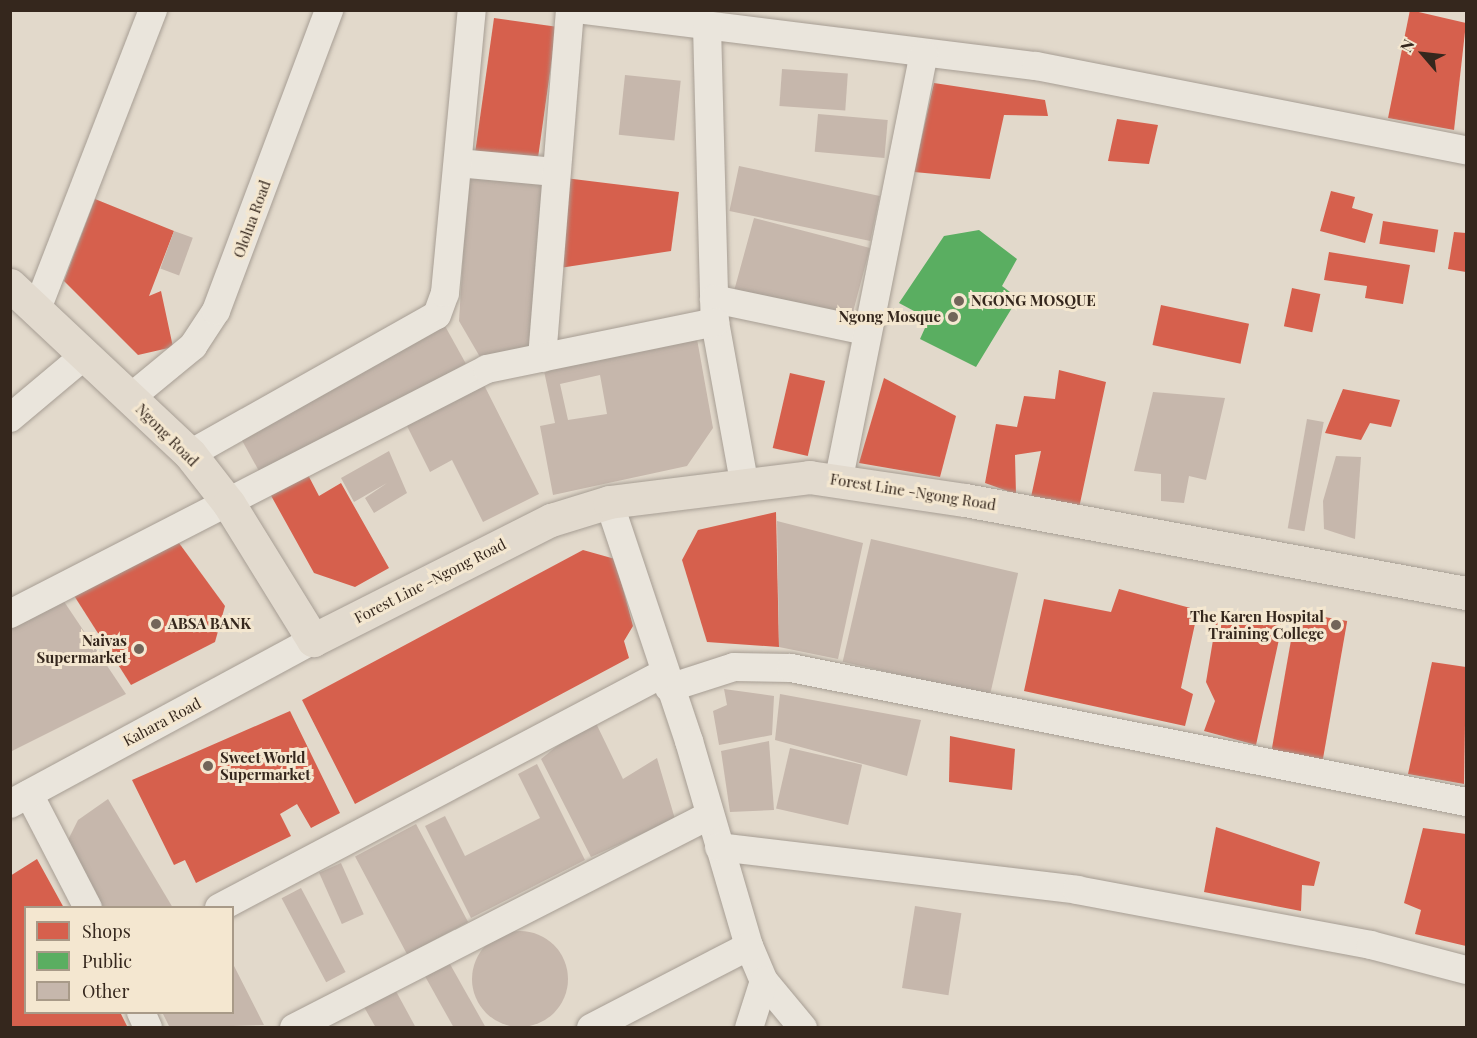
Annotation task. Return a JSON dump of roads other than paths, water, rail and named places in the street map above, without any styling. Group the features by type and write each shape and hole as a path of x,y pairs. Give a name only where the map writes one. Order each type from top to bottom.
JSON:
{"main road":[{"name":"Ngong Road","path":"10,285 190,454 229,504 314,640"},
{"name":"Forest Line -Ngong Road","path":"314,640 551,520 609,501 744,482 839,478 1467,593"}],"street":[{"path":"37,309 153,10"},
{"name":"Ololua Road","path":"130,398 193,346 216,311 329,10"},
{"path":"190,454 437,315 445,293 472,10"},
{"path":"543,358 555,172 570,10"},
{"path":"585,10 924,54 1036,66 1467,150"},
{"path":"707,26 714,311 744,482"},
{"path":"839,478 866,331 924,54"},
{"path":"458,163 555,172"},
{"path":"10,614 229,504 434,392 487,369 543,358 714,311 866,331"},
{"path":"10,418 85,355"},
{"path":"609,501 710,815 749,946 764,981 803,1028"},
{"name":"Kahara Road","path":"20,799 314,640"},
{"path":"223,906 666,680 734,668 791,668 1467,802"},
{"path":"20,799 87,906"},
{"path":"294,1028 710,815"},
{"path":"719,848 1077,890 1371,945 1467,970"},
{"path":"591,1028 749,946"},
{"path":"749,1028 764,981"},
{"path":"142,1014 148,1028"}],"place":[{"name":"NGONG MOSQUE","path":"959,301"},
{"name":"Ngong Mosque","path":"953,317"},
{"name":"ABSA BANK","path":"156,624"},
{"name":"The Karen Hospital Training College","path":"1336,625"},
{"name":"Naivas Supermarket","path":"139,649"},
{"name":"Sweet World Supermarket","path":"208,766"}]}
